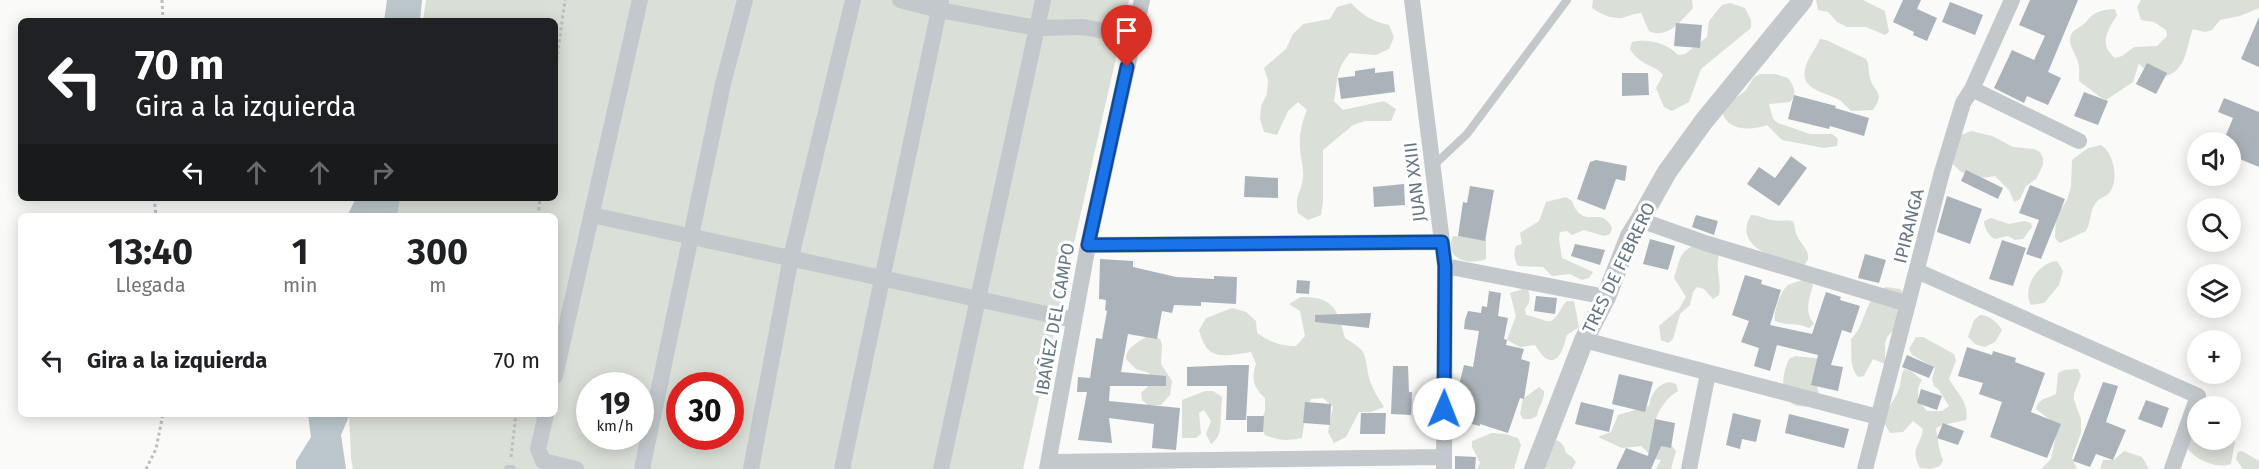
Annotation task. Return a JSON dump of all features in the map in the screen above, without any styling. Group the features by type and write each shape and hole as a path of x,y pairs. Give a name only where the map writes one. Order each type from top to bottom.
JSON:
{"street":[{"path":"558,363 640,0"},
{"path":"642,469 723,84 745,0"},
{"path":"751,469 791,257 853,0"},
{"path":"900,0 940,5 1037,28 1083,27 1119,34"},
{"path":"941,469 1043,0"},
{"name":"IBAÑEZ DEL CAMPO","path":"1048,465 1088,245 1142,0"},
{"name":"JUAN XXIII","path":"1413,0 1445,266 1444,463"},
{"name":"TRES DE FEBRERO","path":"1534,469 1584,340 1606,297 1630,236 1667,172 1704,122 1803,0"},
{"name":"IPIRANGA","path":"1865,469 1963,103 1972,89 2012,0"},
{"path":"842,469 940,5"},
{"path":"1972,89 2079,141"},
{"path":"592,215 1074,320"},
{"path":"1640,220 1718,247 1908,304"},
{"path":"1088,245 1442,242"},
{"path":"1445,266 1606,297"},
{"path":"1917,271 2198,396 2172,469"},
{"path":"1584,340 1878,417"},
{"path":"1689,469 1708,373"},
{"path":"545,417 538,449 543,461 576,469"},
{"path":"1048,465 1444,463"}],"lane":[{"path":"1434,165 1467,134 1566,0"}],"path":[{"path":"162,0 163,18"},
{"path":"558,50 565,0"},
{"path":"146,469 156,449 162,417"},
{"path":"510,469 516,417"}],"shaded area":[{"path":"387,0 422,0 420,18 384,18"},
{"path":"426,0 1129,0 1023,469 353,469 349,417 558,417 558,213 382,213 384,201 558,201 558,18 423,18"},
{"path":"1593,0 1692,0 1693,8 1674,27 1662,33 1656,33 1649,31 1641,13 1621,18 1609,17 1592,8"},
{"path":"1816,0 1863,0 1885,11 1889,32 1885,35 1866,27 1847,27 1837,22 1828,12 1818,10"},
{"path":"2141,0 2259,0 2259,8 2240,16 2220,20 2212,30 2205,32 2193,29 2185,57 2178,69 2166,76 2156,69 2143,68 2139,63 2133,82 2106,100 2079,81 2079,64 2071,46 2071,35 2095,13 2115,9 2117,15 2108,32 2106,42 2110,53 2115,58 2134,47 2157,46 2167,36 2166,30 2154,22 2141,20 2137,7"},
{"path":"1351,3 1368,17 1389,25 1394,37 1389,49 1376,55 1350,53 1339,70 1334,101 1343,110 1384,101 1396,109 1391,121 1365,121 1353,125 1323,150 1321,215 1308,220 1298,213 1297,202 1303,176 1300,133 1307,110 1298,102 1288,111 1277,135 1264,132 1260,119 1261,106 1267,94 1268,80 1264,68 1286,49 1293,34 1303,24 1330,19 1337,7"},
{"path":"1730,3 1745,8 1751,20 1751,28 1701,69 1689,102 1672,111 1664,107 1656,88 1663,75 1634,55 1630,49 1632,42 1657,42 1669,47 1678,55 1685,54 1707,37 1709,21 1722,5"},
{"path":"1820,39 1866,59 1869,75 1879,95 1873,110 1851,111 1841,101 1816,90 1807,82 1806,65"},
{"path":"1760,74 1775,74 1788,78 1794,87 1794,96 1790,102 1769,104 1773,119 1778,123 1810,134 1832,134 1838,139 1837,146 1824,148 1782,140 1767,125 1740,128 1728,122 1722,110 1730,100 1744,92 1752,80"},
{"path":"1971,131 1992,136 2013,147 2034,149 2040,152 2043,165 2036,179 2026,186 2020,199 2014,202 2009,190 1995,176 1972,177 1962,173 1953,164 1959,136"},
{"path":"2101,145 2109,154 2114,167 2113,187 2095,204 2086,231 2060,243 2055,238 2056,217 2067,200 2071,187 2072,160 2088,148"},
{"path":"1566,197 1572,201 1581,215 1603,218 1612,228 1610,234 1604,236 1584,230 1572,235 1567,231 1560,232 1562,258 1593,272 1589,278 1582,280 1570,274 1552,276 1543,267 1518,266 1515,259 1516,246 1522,244 1520,233 1539,221 1546,202"},
{"path":"354,201 400,201 398,213 348,213"},
{"path":"1751,215 1775,221 1793,221 1797,236 1808,255 1806,263 1802,267 1761,251 1748,236 1747,226"},
{"path":"1991,218 2009,224 2024,221 2031,223 2032,227 2023,239 2015,240 2008,236 1995,239 1989,234 1984,224 1984,221"},
{"path":"1453,236 1486,239 1486,259 1472,262 1459,259 1452,250"},
{"path":"1700,243 1719,255 1719,295 1713,299 1704,289 1697,287 1693,292 1690,305 1680,314 1673,339 1668,343 1661,340 1659,326 1679,309 1686,297 1674,278 1681,256 1688,249"},
{"path":"2057,261 2063,271 2059,285 2044,303 2031,305 2028,291 2034,277 2044,266"},
{"path":"1809,280 1813,285 1808,310 1814,324 1809,328 1775,321 1780,296 1788,285"},
{"path":"1886,287 1900,289 1904,294 1896,327 1885,343 1885,364 1873,359 1864,376 1858,377 1852,364 1851,339 1860,326 1869,303 1879,291"},
{"path":"1522,289 1528,290 1530,295 1525,309 1526,315 1546,321 1553,320 1567,301 1574,301 1579,327 1567,335 1563,349 1554,360 1544,357 1535,345 1520,347 1507,340 1516,316 1510,293"},
{"path":"1301,297 1312,297 1327,302 1336,312 1345,338 1359,348 1365,356 1371,384 1384,407 1371,412 1359,412 1346,437 1334,443 1328,432 1333,407 1323,398 1311,399 1306,411 1302,438 1284,440 1265,435 1260,424 1265,411 1265,398 1254,382 1256,364 1251,352 1224,355 1212,352 1202,340 1199,330 1206,318 1232,308 1246,312 1256,321 1257,333 1262,336 1280,344 1296,346 1305,336 1300,311 1289,304"},
{"path":"1980,315 1987,316 2002,330 1995,342 1985,347 1975,344 1968,337 1974,320"},
{"path":"1147,336 1160,339 1161,364 1172,381 1170,395 1161,405 1148,405 1142,400 1141,393 1151,383 1149,373 1136,369 1126,359 1130,348"},
{"path":"1916,337 1923,337 1954,354 1956,360 1949,379 1962,398 1967,414 1966,420 1936,428 1943,461 1940,466 1931,469 1920,468 1917,461 1916,451 1923,429 1913,421 1903,432 1890,433 1883,421 1899,389 1904,369 1911,371 1922,380 1918,388 1918,400 1927,411 1942,411 1949,406 1934,386 1932,379 1935,368 1912,355 1909,349"},
{"path":"1795,356 1822,359 1816,383 1820,397 1810,406 1792,404 1784,392 1786,367 1789,359"},
{"path":"2078,369 2081,376 2074,400 2081,419 2081,433 2072,458 2077,469 2041,469 2051,459 2058,426 2036,409 2037,405 2043,399 2056,394 2058,373"},
{"path":"1670,382 1676,384 1678,391 1662,406 1654,427 1652,441 1672,446 1676,451 1671,469 1656,469 1661,460 1655,459 1641,446 1622,448 1598,437 1611,432 1618,415 1649,406 1655,390"},
{"path":"1539,387 1544,394 1537,416 1523,419 1520,414 1523,399"},
{"path":"1205,391 1213,391 1222,397 1220,430 1211,444 1206,434 1211,421 1204,410 1199,413 1201,434 1196,438 1182,438 1182,400"},
{"path":"308,417 349,417 341,435 346,469 296,469 296,461 311,437"},
{"path":"1492,433 1518,438 1521,445 1514,469 1477,469 1480,463 1472,447 1472,441"},
{"path":"1554,439 1562,444 1566,453 1576,462 1572,469 1547,469 1541,464"},
{"path":"2189,450 2233,450 2231,464 2226,465 2214,465"},
{"path":"2124,451 2142,457 2149,469 2100,469 2103,460 2114,460"},
{"path":"2242,451 2259,461 2259,469 2243,469 2236,459 2238,452"}],"building":[{"path":"1903,0 1921,0 1917,9 1937,18 1927,41 1893,22"},
{"path":"2030,0 2078,0 2048,72 2061,78 2048,105 2027,96 2024,103 1994,88 2012,50 2034,60 2045,36 2019,25"},
{"path":"1950,2 1983,15 1975,35 1942,22"},
{"path":"2259,17 2259,67 2241,59"},
{"path":"1676,23 1702,25 1700,48 1674,46"},
{"path":"2147,63 2167,73 2156,94 2136,84"},
{"path":"1375,68 1375,73 1393,71 1395,92 1341,99 1338,78 1355,76 1355,71"},
{"path":"1622,73 1648,73 1649,95 1622,96"},
{"path":"2084,92 2108,101 2098,125 2074,116"},
{"path":"1794,95 1869,118 1864,136 1830,126 1829,129 1788,119"},
{"path":"2224,98 2259,112 2259,167 2241,160 2241,132 2227,132 2233,118 2218,112"},
{"path":"1791,156 1807,168 1779,206 1747,184 1759,167 1775,178"},
{"path":"1596,160 1627,166 1625,181 1616,179 1605,210 1577,199 1590,162"},
{"path":"1966,170 2003,188 1998,199 1961,181"},
{"path":"1245,176 1278,178 1278,198 1244,197"},
{"path":"1404,184 1405,205 1374,207 1373,187"},
{"path":"2030,185 2065,199 2041,259 2026,254 2039,220 2019,213"},
{"path":"1470,186 1494,190 1485,241 1458,236 1463,202 1467,203"},
{"path":"1947,196 1982,209 1970,244 1937,232"},
{"path":"1696,215 1718,221 1714,235 1692,227"},
{"path":"1650,239 1675,246 1668,270 1643,264"},
{"path":"2002,240 2026,248 2013,286 1989,279"},
{"path":"1575,244 1605,250 1600,265 1571,256"},
{"path":"1865,254 1886,260 1879,283 1858,278"},
{"path":"1100,259 1133,261 1133,267 1176,277 1214,279 1214,276 1237,277 1236,304 1201,302 1201,306 1174,305 1172,313 1162,311 1157,339 1128,334 1121,372 1166,376 1166,386 1110,386 1109,401 1180,408 1176,450 1152,448 1154,424 1109,418 1112,443 1078,440 1087,392 1077,392 1078,377 1090,378 1096,338 1102,339 1107,311 1105,310 1106,300 1099,299"},
{"path":"1745,275 1762,280 1761,284 1781,290 1770,325 1812,334 1826,292 1841,297 1840,300 1860,306 1851,333 1842,330 1831,365 1843,367 1838,391 1811,385 1818,355 1777,345 1770,371 1754,366 1759,348 1741,342 1749,321 1732,315"},
{"path":"1297,280 1310,281 1309,294 1296,293"},
{"path":"1489,291 1501,293 1498,316 1508,318 1504,339 1507,340 1506,345 1524,349 1521,359 1530,362 1524,399 1520,398 1508,433 1480,424 1480,426 1455,420 1461,398 1456,397 1464,365 1473,367 1479,331 1464,329 1465,320 1468,311 1481,313 1482,306 1487,307"},
{"path":"1536,296 1557,298 1555,314 1534,311"},
{"path":"1371,313 1369,328 1315,322 1315,315"},
{"path":"1967,347 1992,355 1993,351 2016,358 2015,362 2045,373 2031,412 2061,424 2047,458 1990,437 2002,402 1979,394 1983,383 1958,376"},
{"path":"1907,355 1934,367 1929,378 1902,367"},
{"path":"1249,365 1246,420 1226,420 1227,386 1187,386 1187,367"},
{"path":"1393,366 1408,366 1409,392 1412,392 1411,415 1391,414"},
{"path":"1619,374 1653,382 1645,412 1612,404"},
{"path":"2103,382 2118,386 2106,422 2126,430 2113,460 2096,454 2090,467 2073,461"},
{"path":"1921,389 1942,396 1937,410 1917,403"},
{"path":"2146,400 2169,408 2162,428 2138,419"},
{"path":"1305,402 1331,404 1330,425 1303,423"},
{"path":"1581,402 1614,410 1609,432 1575,424"},
{"path":"1361,413 1386,413 1385,434 1360,434"},
{"path":"1733,413 1761,420 1756,442 1742,439 1740,449 1726,445"},
{"path":"1789,414 1849,429 1844,448 1785,433"},
{"path":"1247,416 1264,416 1263,432 1247,432"},
{"path":"1655,419 1675,423 1671,448 1661,446 1651,469 1616,469 1626,448 1648,456"},
{"path":"1943,423 1964,431 1958,445 1937,438"},
{"path":"1455,456 1476,457 1475,469 1455,469"}],"route":[{"path":"1127,67 1088,245 1442,242 1445,266 1444,409"}]}
